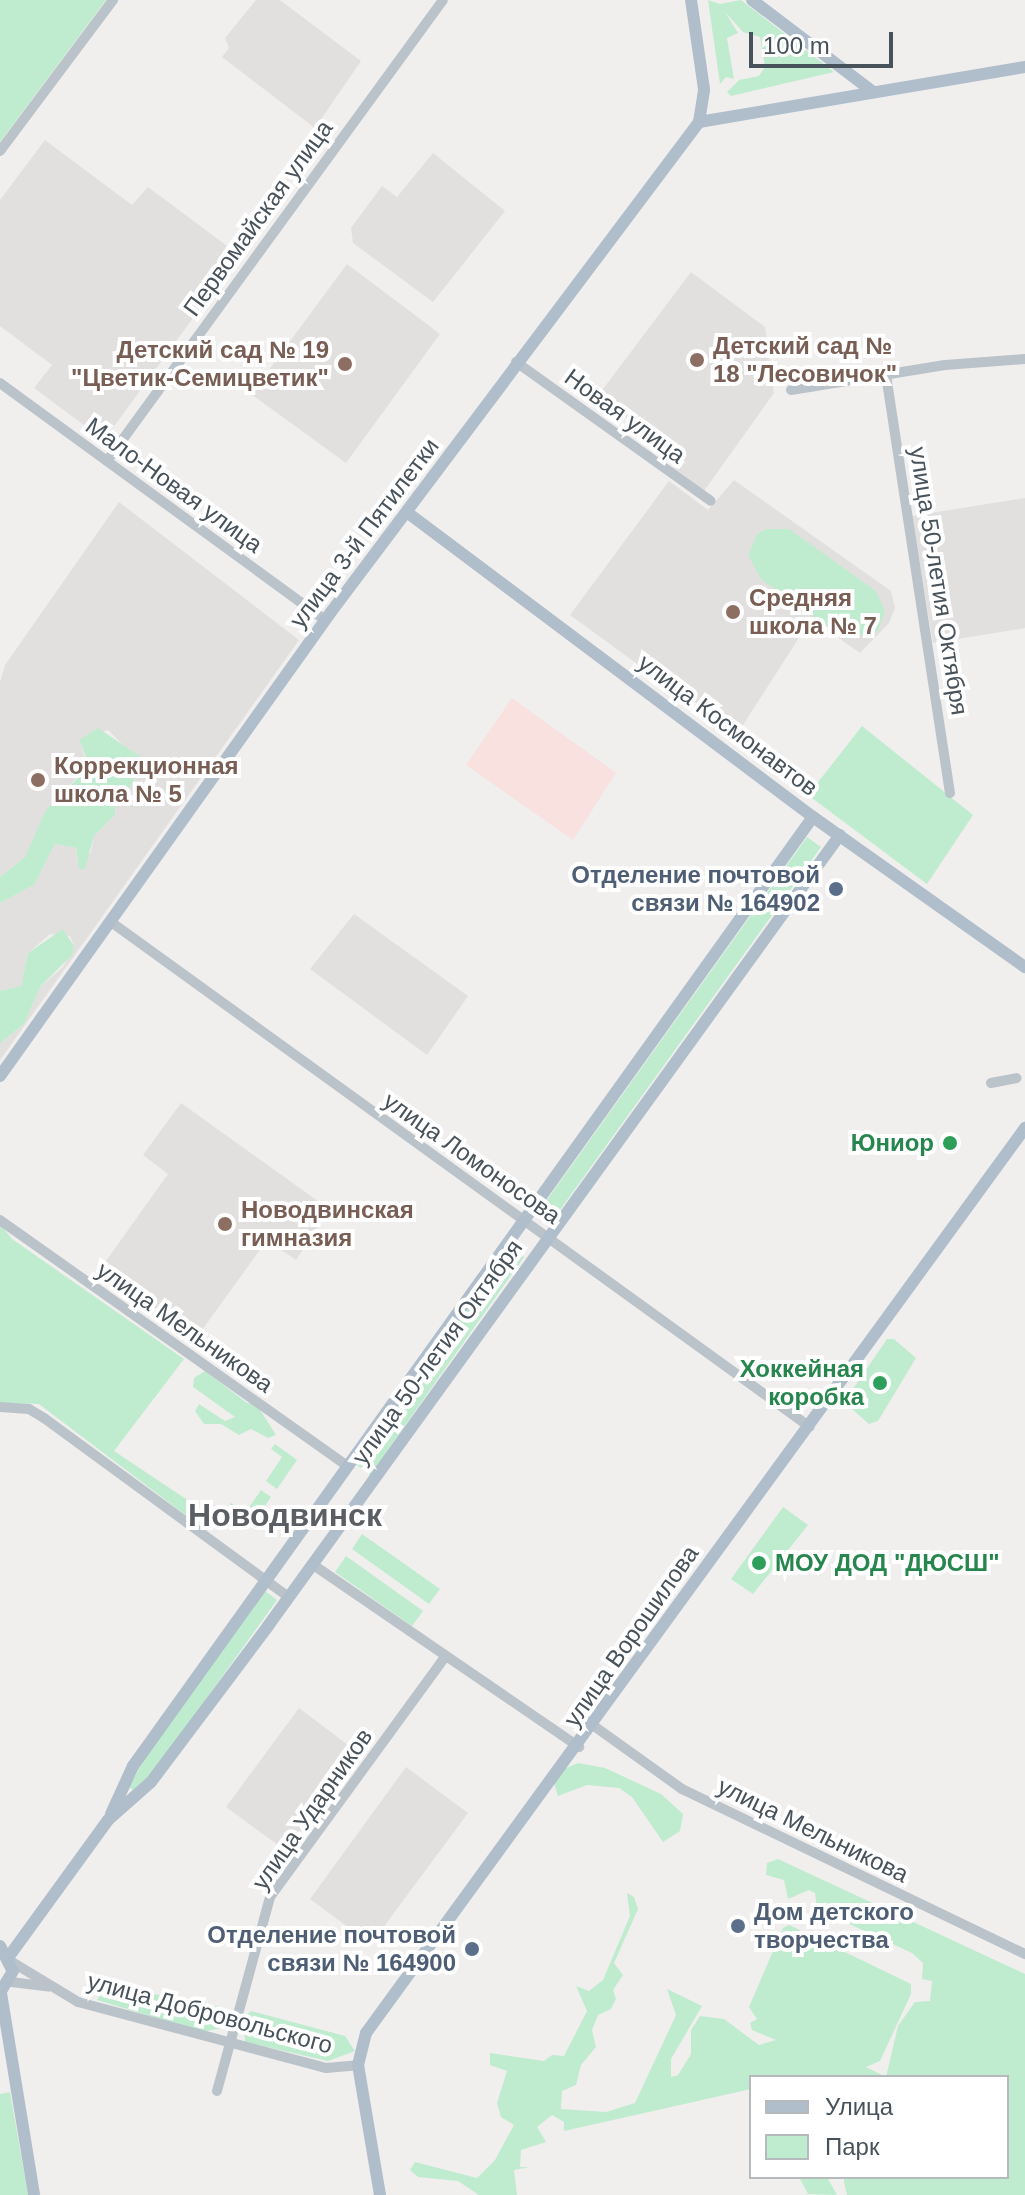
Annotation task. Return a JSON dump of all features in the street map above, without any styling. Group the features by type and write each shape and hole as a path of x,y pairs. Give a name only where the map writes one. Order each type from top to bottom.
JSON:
{"main road":[{"path":"691,0 704,89 699,122 1025,67"},
{"path":"752,0 872,91"},
{"name":"улица 3-й Пятилетки","path":"0,1076 325,620 699,122"},
{"name":"улица Космонавтов","path":"408,513 813,817 1025,967"},
{"name":"улица 50-летия Октября","path":"6,1952 32,1925 108,1820 133,1766 813,817"},
{"name":"улица 50-летия Октября","path":"108,1820 151,1782 289,1597 840,835"},
{"name":"улица Ворошилова","path":"380,2195 358,2065 366,2033 579,1747 1025,1128"},
{"path":"6,1952 11,1982 1,1993 34,2195"}],"street":[{"path":"0,151 113,0"},
{"name":"Первомайская улица","path":"107,461 443,0"},
{"path":"791,390 1025,359"},
{"name":"Новая улица","path":"516,362 711,501"},
{"name":"улица 50-летия Октября","path":"886,375 950,793"},
{"name":"Мало-Новая улица","path":"0,383 325,620"},
{"name":"улица Ломоносова","path":"111,922 522,1220 550,1236 810,1427"},
{"path":"991,1083 1017,1078"},
{"name":"улица Мельникова","path":"0,1220 347,1466"},
{"path":"0,1407 29,1409 44,1418 289,1597"},
{"path":"312,1564 579,1747"},
{"name":"улица Ударников","path":"217,2091 270,1897 445,1657"},
{"name":"улица Мельникова","path":"594,1726 682,1789 1025,1954"},
{"name":"улица Добровольского","path":"6,1952 78,2002 326,2068 358,2065"},
{"path":"11,1982 55,1988"}],"shaded area":[{"path":"256,0 280,0 361,61 315,128 222,57 229,48 225,38"},
{"path":"45,140 132,205 148,187 239,255 104,440 34,388 52,365 0,326 0,200"},
{"path":"433,153 505,211 433,302 353,243 351,228 382,186 397,197"},
{"name":"Детский сад № 19 \"Цветик-Семицветик\"","path":"347,264 440,334 346,463 251,394"},
{"name":"Детский сад № 18 \"Лесовичок\"","path":"691,272 765,327 774,393 704,491 674,468 680,456 597,397"},
{"name":"Средняя школа № 7","path":"734,480 891,591 895,608 889,623 860,653 811,619 736,736 570,615 669,481 708,510"},
{"path":"1025,498 1025,628 933,643 912,516"},
{"name":"Коррекционная школа № 5","path":"119,502 299,640 0,1060 0,1043 24,1024 40,987 63,967 74,946 70,936 50,934 28,953 21,986 0,991 0,903 34,885 55,844 76,848 78,864 91,852 94,836 115,815 116,799 133,776 141,769 150,772 108,730 79,740 88,766 52,804 25,857 0,877 0,682 5,665"},
{"path":"512,698 616,773 573,840 466,765"},
{"path":"354,914 468,996 427,1055 310,969"},
{"name":"Новодвинская гимназия","path":"181,1103 329,1209 296,1260 267,1240 192,1344 96,1275 168,1174 143,1155"},
{"path":"299,1708 361,1755 290,1854 226,1807"},
{"path":"406,1767 468,1813 371,1944 310,1899"}],"green space":[{"path":"0,0 106,0 0,142"},
{"path":"708,0 720,4 741,0 834,72 731,96 727,92 739,80 759,76 765,67 760,37 743,32 725,12 738,33 727,38 734,79 726,77 720,84"},
{"path":"766,529 789,529 876,591 885,611 878,631 846,639 761,579 748,555 757,534"},
{"path":"862,726 973,815 927,884 808,795"},
{"path":"98,728 148,762 151,773 137,772 127,793 116,798 115,815 94,836 85,869 79,869 76,848 55,844 34,885 0,903 0,877 25,857 46,810 86,770 88,762 79,740"},
{"path":"807,837 821,847 557,1214 544,1204"},
{"path":"63,929 74,946 72,955 40,987 24,1024 0,1043 0,991 21,986 28,953"},
{"path":"0,1224 12,1239 184,1359 114,1451 186,1499 197,1517 192,1520 39,1404 0,1403"},
{"path":"511,1248 524,1257 370,1475 357,1465"},
{"name":"Хоккейная коробка","path":"887,1339 894,1339 916,1358 878,1421 869,1424 844,1402"},
{"path":"205,1371 247,1403 257,1405 276,1435 268,1438 251,1429 239,1435 221,1424 204,1424 195,1411 199,1404 225,1421 235,1417 193,1387 194,1378"},
{"path":"275,1444 297,1460 277,1489 266,1481 282,1457 271,1449"},
{"path":"261,1490 271,1497 251,1526 227,1508 231,1503 245,1513"},
{"name":"МОУ ДОД \"ДЮСШ\"","path":"783,1507 808,1525 753,1594 731,1579"},
{"path":"362,1534 440,1589 429,1604 352,1549"},
{"path":"346,1556 423,1611 412,1626 335,1572"},
{"path":"265,1591 277,1600 158,1766 134,1791 129,1787 146,1756"},
{"path":"578,1763 605,1768 661,1794 683,1814 680,1831 663,1842 632,1797 619,1788 587,1785 558,1796 554,1783 564,1769"},
{"path":"778,1859 1025,1974 1025,2195 847,2195 844,2179 1009,2179 1009,2075 886,2075 898,2026 915,2002 930,2001 932,1981 922,1979 923,1963 912,1953 817,1909 815,1893 809,1890 788,1899 784,1880 766,1875 767,1863"},
{"path":"627,1893 634,1897 638,1909 614,1963 623,1975 613,1990 616,1999 611,2009 598,2015 592,2030 596,2047 581,2065 576,2085 562,2091 561,2109 606,2112 635,2103 676,2015 667,1989 702,2006 671,2059 671,2077 678,2075 691,2054 691,2030 700,2016 724,2019 759,2045 776,2040 752,2030 750,2023 757,2019 749,2007 783,1928 789,1925 911,1984 911,1994 880,2061 866,2067 882,2075 749,2075 749,2089 564,2131 564,2122 552,2115 537,2127 546,2142 521,2150 520,2167 530,2167 514,2170 517,2195 479,2195 458,2181 418,2177 410,2170 415,2162 477,2178 495,2160 514,2125 501,2117 497,2103 507,2071 490,2065 490,2053 544,2061 552,2055 564,2056 587,2011 576,1986 589,1991 603,1980 630,1916"},
{"path":"125,1988 219,2007 221,2028 203,2032 97,2000 102,1993"},
{"path":"251,2011 345,2036 355,2051 328,2061 245,2042 243,2017"},
{"path":"10,2092 28,2195 0,2195 0,2094"},
{"path":"800,2179 828,2179 837,2195 808,2194"}],"place":[{"name":"Детский сад № 18 \"Лесовичок\"","path":"697,360"},
{"name":"Детский сад № 19 \"Цветик-Семицветик\"","path":"345,364"},
{"name":"Средняя школа № 7","path":"733,612"},
{"name":"Коррекционная школа № 5","path":"38,780"},
{"name":"Отделение почтовой связи № 164902","path":"836,889"},
{"name":"Юниор","path":"950,1143"},
{"name":"Новодвинская гимназия","path":"225,1224"},
{"name":"Хоккейная коробка","path":"880,1383"},
{"name":"МОУ ДОД \"ДЮСШ\"","path":"759,1563"},
{"name":"Дом детского творчества","path":"738,1926"},
{"name":"Отделение почтовой связи № 164900","path":"472,1949"}],"district":[{"name":"Новодвинск","path":"285,1515"}]}
